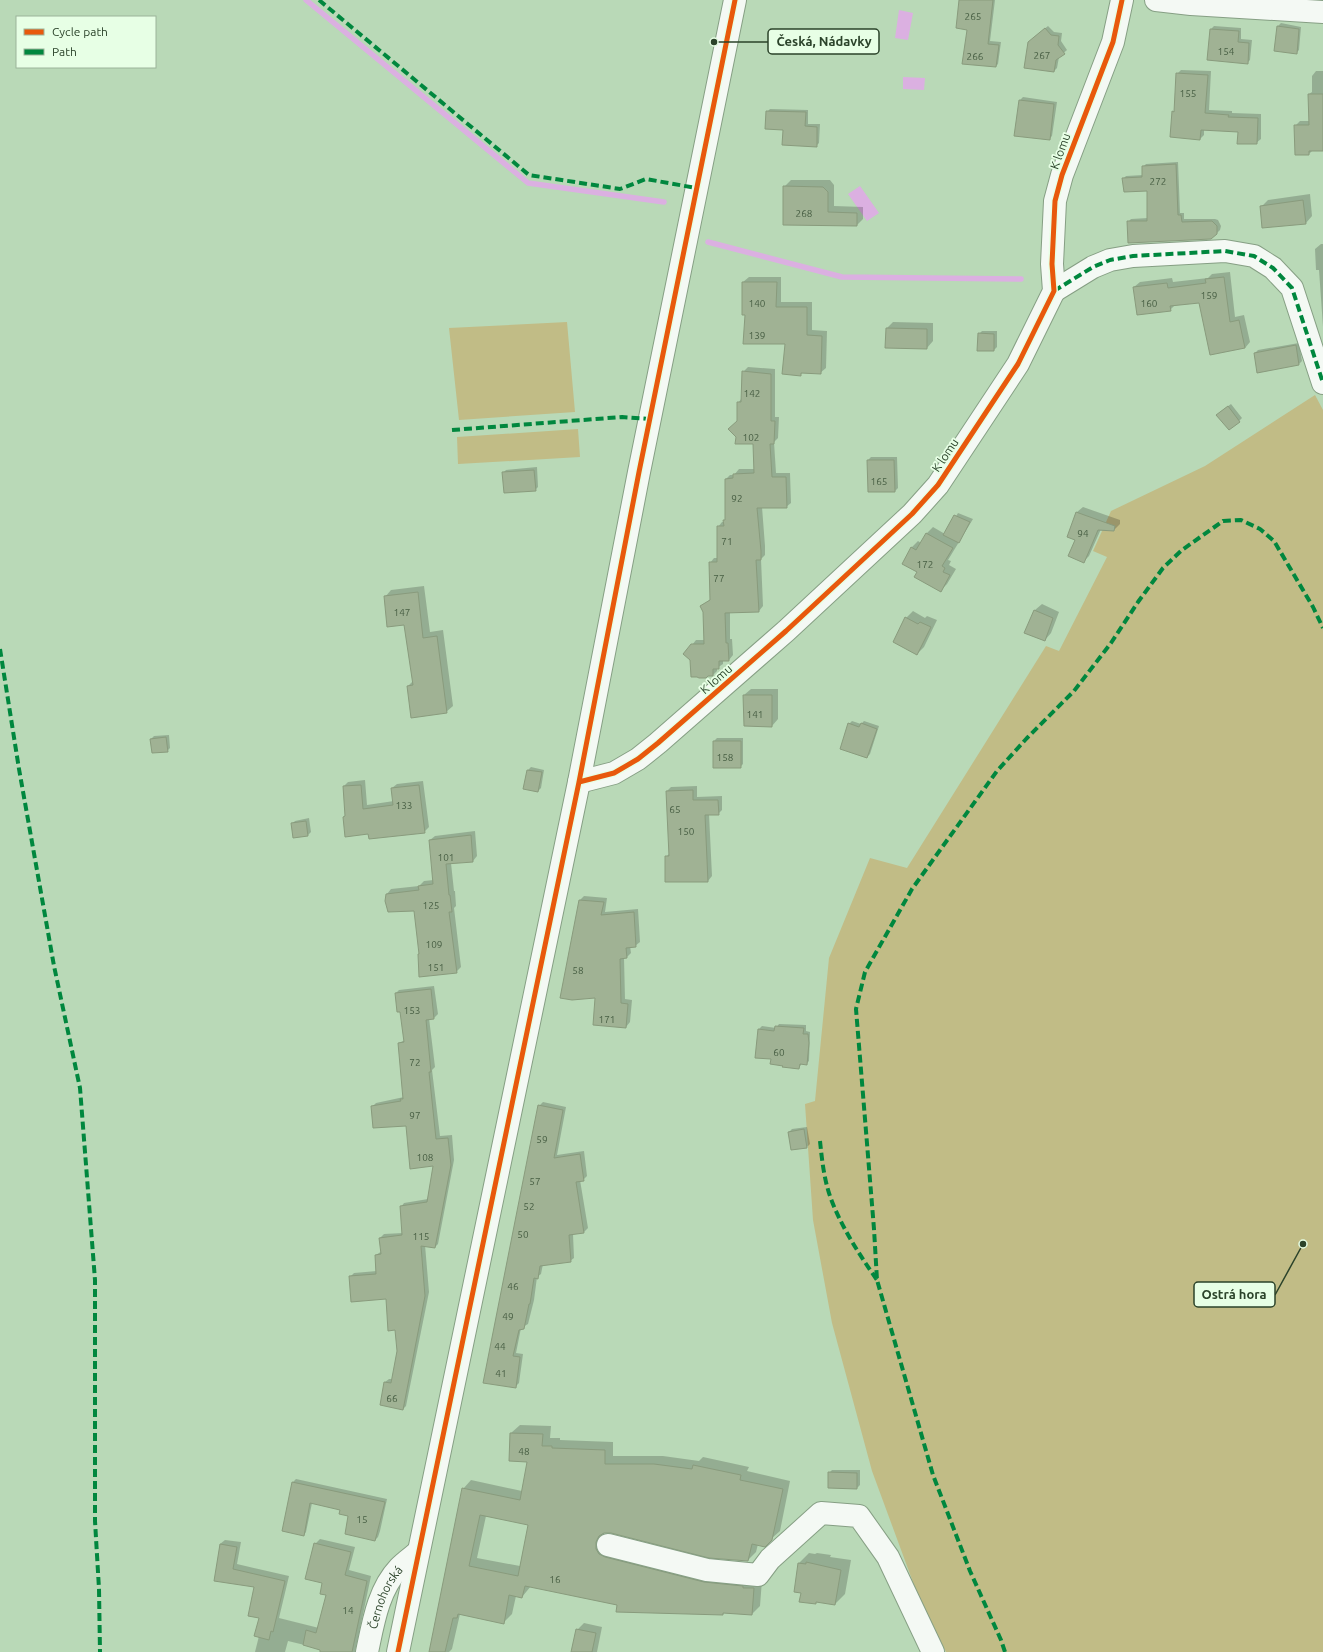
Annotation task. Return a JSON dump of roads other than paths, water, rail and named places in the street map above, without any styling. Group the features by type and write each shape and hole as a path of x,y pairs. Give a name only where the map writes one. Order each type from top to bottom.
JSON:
{"street":[{"path":"398,1652 579,782 639,472 735,0"},
{"name":"K lomu","path":"579,782 614,773 638,759 658,743 786,631 912,514 938,485 1018,364 1054,291 1052,264 1055,201 1062,175 1113,42 1122,0"},
{"path":"1156,0 1191,4 1323,12"},
{"path":"1054,291 1093,267 1110,260 1133,256 1225,251 1254,256 1273,268 1292,288 1323,382"},
{"path":"608,1544 707,1570 758,1575 770,1558 820,1513 858,1516 888,1557 933,1652"},
{"name":"Černohorská","path":"367,1652 373,1621 383,1592 398,1569 418,1552"}],"waterway":[{"path":"306,0 528,183 664,202"},
{"path":"708,242 842,277 1021,279"}],"place":[{"name":"Česká, Nádavky","path":"714,42"},
{"name":"Ostrá hora","path":"1303,1244"}]}
